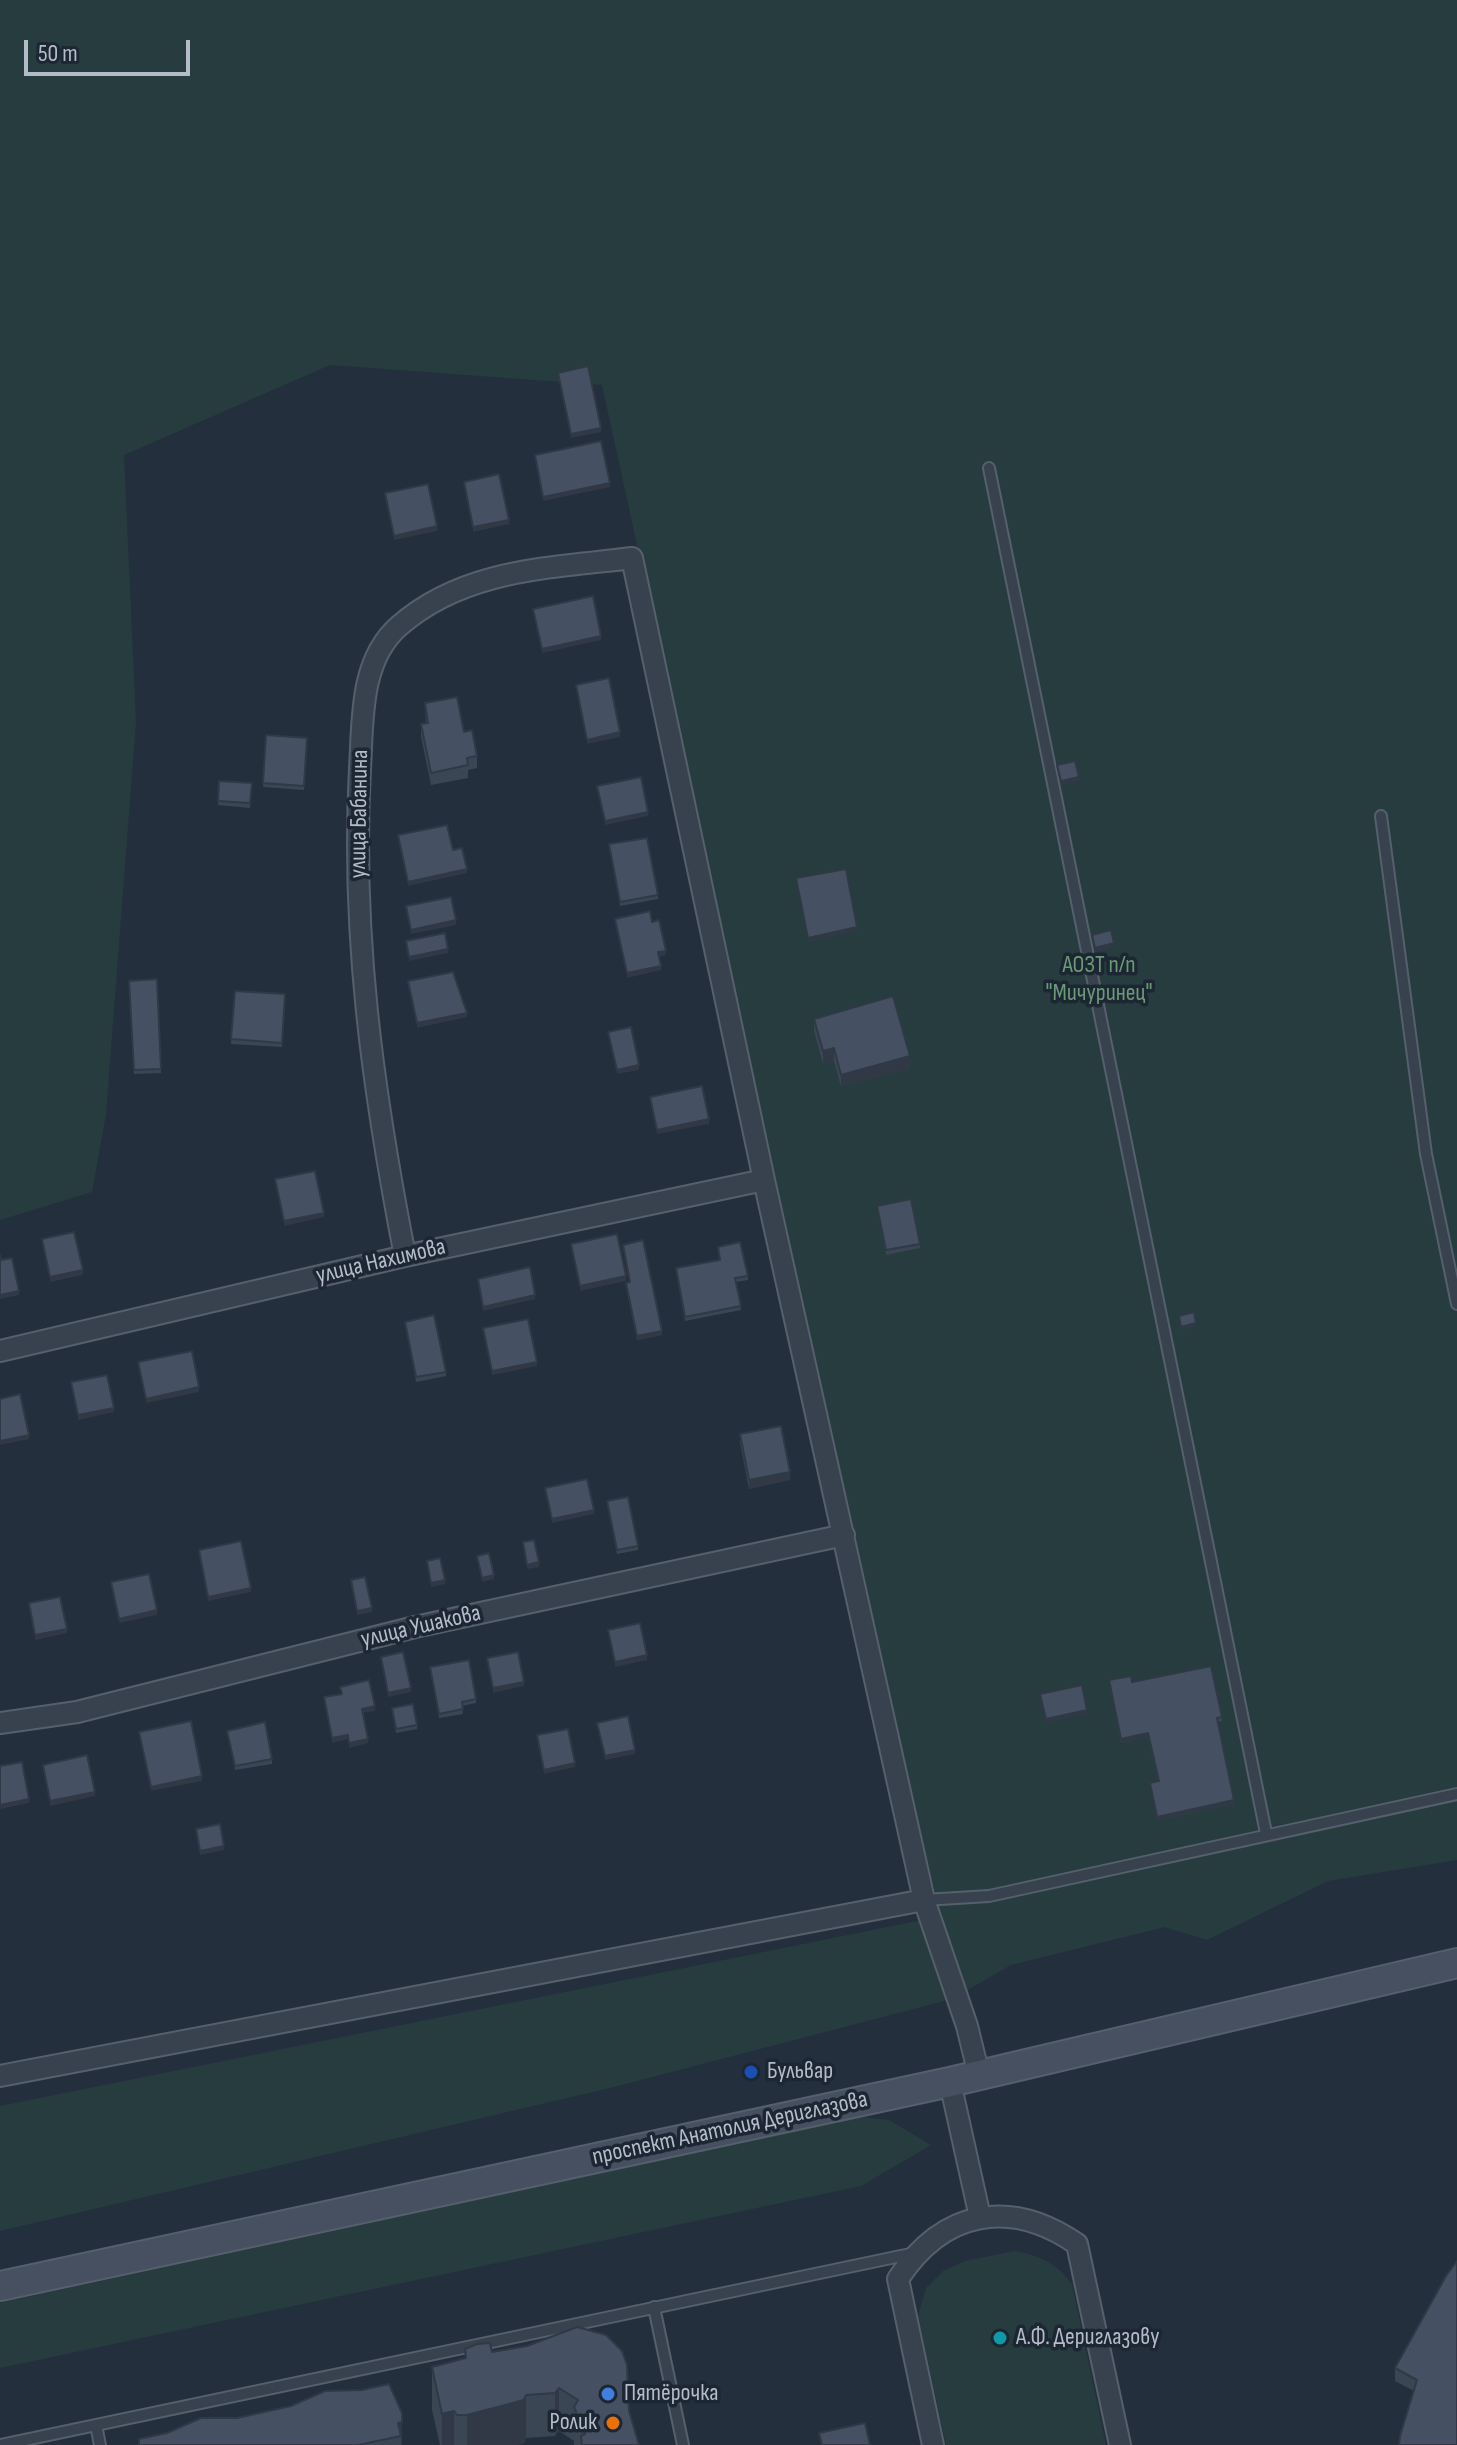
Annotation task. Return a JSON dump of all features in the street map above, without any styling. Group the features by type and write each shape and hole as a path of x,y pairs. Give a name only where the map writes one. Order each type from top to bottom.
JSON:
{"main road":[{"name":"проспект Анатолия Дериглазова","path":"0,2286 950,2082 1457,1963"}],"street":[{"name":"улица Бабанина","path":"405,1256 376,1104 362,983 356,843 364,695 377,655 396,628 439,596 499,575 632,558 764,1180"},
{"name":"улица Нахимова","path":"0,1351 405,1256 764,1180"},
{"path":"764,1180 924,1900 967,2026 979,2075"},
{"name":"улица Ушакова","path":"0,1723 77,1712 415,1627 844,1535"},
{"path":"0,2076 924,1900"},
{"path":"950,2082 980,2217"},
{"path":"933,2445 898,2279 915,2253 940,2233 980,2217 1022,2217 1052,2227 1077,2244 1120,2445"}],"lane":[{"path":"989,468 1266,1833"},
{"path":"1381,816 1426,1154 1457,1304"},
{"path":"924,1900 989,1896 1266,1833 1457,1794"},
{"path":"1,2445 915,2253"},
{"path":"654,2307 683,2445"},
{"path":"96,2425 100,2445"}],"green space":[{"name":"АОЗТ п/п \"Мичуринец\"","path":"0,0 1457,0 1457,1860 1328,1881 1207,1940 1165,1927 1011,1965 952,1999 610,2088 0,2231 0,2106 937,1917 602,385 330,365 124,455 136,722 106,1114 92,1192 0,1220"},
{"path":"860,2117 889,2120 931,2145 861,2186 0,2368 0,2303"},
{"path":"1015,2251 1047,2262 1072,2284 1106,2445 946,2445 918,2316 926,2288 943,2271 965,2261"}],"building":[{"path":"588,366 601,428 571,434 558,373"},
{"path":"601,441 610,483 543,497 535,455"},
{"path":"499,474 509,520 473,527 464,482"},
{"path":"428,484 437,526 394,536 385,493"},
{"path":"593,596 601,636 542,649 533,609"},
{"path":"609,678 620,732 587,740 576,685"},
{"path":"457,697 464,732 472,730 477,756 467,758 468,765 431,773 421,724 428,723 425,703"},
{"path":"266,735 307,738 304,786 263,783"},
{"path":"1075,761 1079,777 1061,781 1057,765"},
{"path":"641,777 648,812 605,821 597,786"},
{"path":"219,781 252,783 250,803 218,801"},
{"path":"447,825 453,850 462,848 467,869 408,882 398,835"},
{"path":"647,838 658,895 620,902 609,844"},
{"path":"846,869 857,927 808,938 796,878"},
{"path":"451,897 456,920 411,930 406,906"},
{"path":"650,911 652,922 659,920 666,951 658,952 661,966 627,973 615,919"},
{"path":"1111,930 1114,943 1095,948 1092,935"},
{"path":"445,933 448,949 409,957 406,941"},
{"path":"453,972 467,1013 417,1023 408,981"},
{"path":"157,979 161,1069 134,1070 129,981"},
{"path":"235,991 285,994 282,1043 231,1039"},
{"path":"893,996 910,1056 841,1075 834,1048 823,1051 814,1019"},
{"path":"631,1027 639,1065 617,1070 608,1032"},
{"path":"702,1086 709,1119 657,1130 650,1097"},
{"path":"315,1171 324,1213 284,1221 275,1179"},
{"path":"911,1199 920,1244 886,1250 877,1206"},
{"path":"74,1232 83,1270 50,1277 42,1239"},
{"path":"617,1234 626,1276 580,1286 571,1244"},
{"path":"643,1240 662,1331 637,1336 626,1283 630,1282 623,1245"},
{"path":"740,1242 748,1276 735,1278 741,1306 685,1317 676,1268 720,1260 718,1247"},
{"path":"0,1255 1,1260 12,1258 19,1291 0,1295"},
{"path":"530,1267 535,1295 483,1307 478,1279"},
{"path":"1194,1312 1196,1323 1181,1327 1179,1316"},
{"path":"434,1315 446,1372 416,1377 405,1322"},
{"path":"528,1319 537,1362 492,1371 483,1328"},
{"path":"192,1351 199,1387 146,1399 138,1362"},
{"path":"107,1375 114,1408 78,1415 71,1382"},
{"path":"20,1394 29,1435 0,1441 0,1399"},
{"path":"781,1426 790,1472 749,1480 740,1434"},
{"path":"587,1479 594,1510 552,1519 545,1488"},
{"path":"628,1497 638,1546 617,1550 607,1501"},
{"path":"534,1540 539,1562 527,1565 523,1542"},
{"path":"241,1541 251,1588 208,1597 199,1550"},
{"path":"489,1553 494,1575 482,1578 477,1556"},
{"path":"440,1558 445,1580 431,1583 427,1561"},
{"path":"149,1574 157,1610 119,1619 111,1582"},
{"path":"365,1577 372,1608 357,1611 351,1580"},
{"path":"60,1597 67,1629 35,1635 29,1603"},
{"path":"640,1623 647,1655 615,1662 608,1630"},
{"path":"403,1652 411,1688 388,1693 381,1657"},
{"path":"518,1652 524,1682 493,1688 487,1658"},
{"path":"469,1660 476,1699 462,1702 463,1709 439,1714 430,1667"},
{"path":"1211,1666 1222,1717 1217,1718 1234,1800 1157,1817 1150,1783 1159,1781 1148,1733 1121,1739 1109,1680 1131,1676 1132,1682"},
{"path":"369,1680 375,1706 362,1709 368,1739 349,1743 348,1735 332,1738 324,1697 342,1694 340,1687"},
{"path":"1082,1685 1087,1710 1046,1719 1040,1694"},
{"path":"413,1704 417,1725 396,1729 392,1708"},
{"path":"628,1716 635,1750 605,1756 597,1723"},
{"path":"191,1721 202,1776 151,1787 139,1732"},
{"path":"265,1722 272,1759 235,1766 227,1731"},
{"path":"568,1729 575,1763 544,1770 537,1735"},
{"path":"87,1755 95,1792 50,1801 43,1765"},
{"path":"22,1762 29,1799 0,1805 0,1766"},
{"path":"220,1824 224,1846 200,1851 196,1829"},
{"path":"1457,2261 1457,2445 1399,2445 1417,2380 1395,2368"},
{"path":"577,2327 606,2335 622,2351 627,2365 629,2411 639,2445 582,2445 581,2436 585,2434 574,2407 578,2400 559,2388 555,2393 526,2395 524,2400 467,2415 457,2415 454,2411 442,2414 432,2367 466,2358 465,2349 477,2344 490,2343 492,2352 527,2346"},
{"path":"389,2384 402,2413 402,2422 398,2423 401,2436 358,2445 139,2445 139,2439 167,2433 201,2418 237,2418 291,2406 325,2391 362,2390"},
{"path":"865,2423 870,2445 822,2445 819,2433"}],"place":[{"name":"Бульвар","path":"751,2072"},
{"name":"А.Ф. Дериглазову","path":"1000,2338"},
{"name":"Пятёрочка","path":"608,2394"},
{"name":"Ролик","path":"613,2423"}]}
